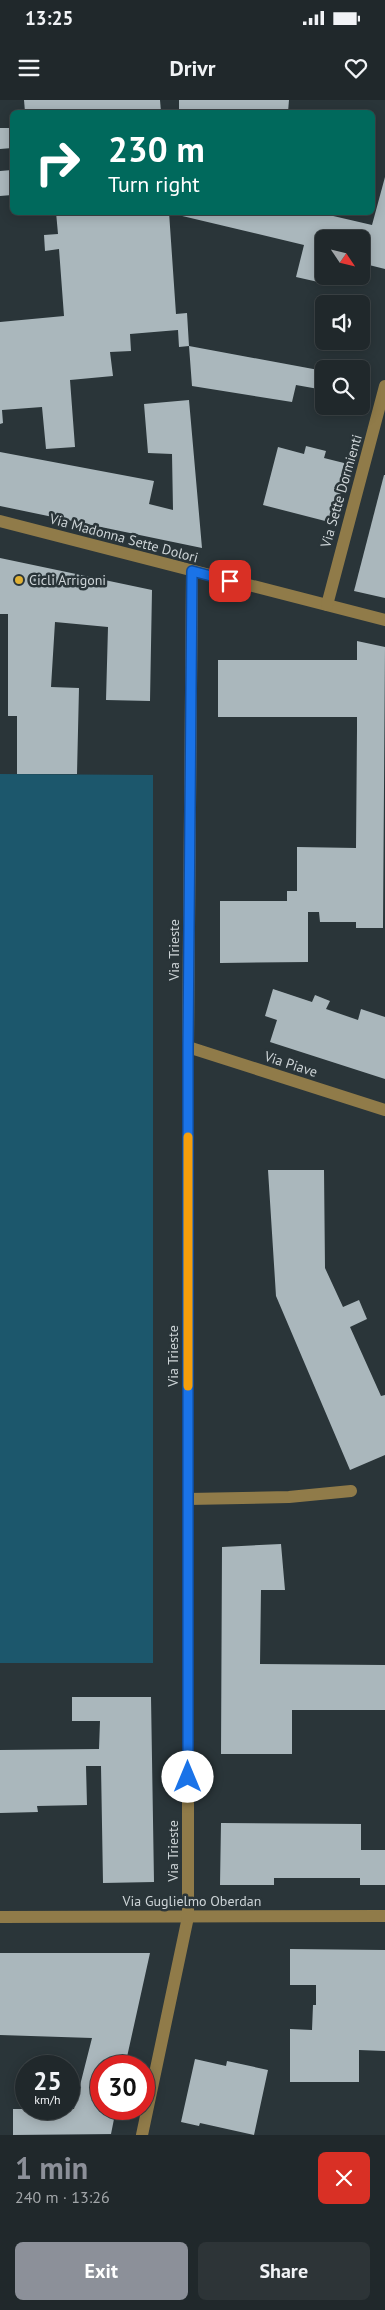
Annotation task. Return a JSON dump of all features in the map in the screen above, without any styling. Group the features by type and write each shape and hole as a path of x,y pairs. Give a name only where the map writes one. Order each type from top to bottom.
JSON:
{"street":[{"name":"Via Sette Dormienti","path":"327,605 385,386"},
{"name":"Via Madonna Sette Dolori","path":"0,521 385,620"},
{"name":"Via Trieste","path":"142,2135 188,1916 188,1047 192,571"},
{"name":"Via Piave","path":"188,1047 385,1110"},
{"path":"188,1499 289,1497 352,1491"},
{"name":"Via Guglielmo Oberdan","path":"0,1917 385,1916"}],"shaded area":[{"path":"0,774 153,775 153,1663 0,1663"}],"building":[{"path":"24,100 160,100 161,110 25,110"},
{"path":"179,100 289,100 288,110 179,110"},
{"path":"0,128 10,128 10,148 0,149"},
{"path":"10,170 10,195 0,196 0,171"},
{"path":"385,177 385,269 370,265 370,230 315,230 315,281 296,277 304,245 178,215 329,215 372,225"},
{"path":"56,215 169,215 176,314 187,313 189,346 179,347 178,330 130,334 131,351 110,352 113,376 70,380 75,447 46,449 42,407 2,410 3,423 0,424 0,322 64,316 59,249 45,251 44,235 58,234"},
{"path":"189,346 315,369 315,388 296,385 292,402 192,386"},
{"path":"189,400 202,548 0,506 0,452 154,481 149,504 173,510 172,454 148,453 144,404"},
{"path":"306,446 326,451 324,458 348,464 333,523 263,505 278,447 304,454"},
{"path":"385,475 385,598 354,591"},
{"path":"0,558 152,590 150,701 106,700 108,627 55,622 51,687 79,688 77,774 17,774 17,716 8,716 8,614 0,614"},
{"path":"357,641 385,647 383,928 356,928 356,922 320,922 319,912 308,912 308,962 220,963 220,901 287,901 287,891 297,891 297,847 356,848 357,717 218,717 218,660 357,660"},
{"path":"273,989 312,1002 315,995 330,1001 326,1009 358,1020 361,1009 385,1017 385,1079 270,1042 277,1020 265,1016"},
{"path":"268,1170 324,1170 325,1268 343,1307 359,1300 367,1319 350,1327 381,1396 385,1395 385,1455 350,1470 276,1296"},
{"path":"281,1544 285,1590 261,1590 260,1664 385,1665 385,1710 292,1710 292,1754 221,1754 222,1547"},
{"path":"72,1697 151,1697 154,1882 103,1883 101,1766 86,1766 87,1805 37,1806 38,1812 0,1813 0,1750 99,1749 100,1721 72,1721"},
{"path":"221,1823 361,1824 361,1850 385,1850 385,1885 360,1885 360,1878 274,1878 274,1885 220,1885"},
{"path":"290,1949 385,1950 385,2051 359,2050 359,2082 290,2082 290,2029 312,2030 313,2005 316,2005 316,1985 290,1985"},
{"path":"0,1953 150,1953 127,2055 90,2055 90,2120 114,2120 111,2134 13,2135 13,2109 15,2109 15,2120 80,2120 80,2085 92,2038 0,2035"},
{"path":"195,2059 226,2066 227,2061 268,2070 254,2135 200,2123 199,2126 181,2122"}],"slow traffic":[{"path":"188,1137 188,1386"}],"place":[{"name":"Cicli Arrigoni","path":"19,580"}],"route":[{"path":"188,1777 188,1047 192,571 230,581"}]}
